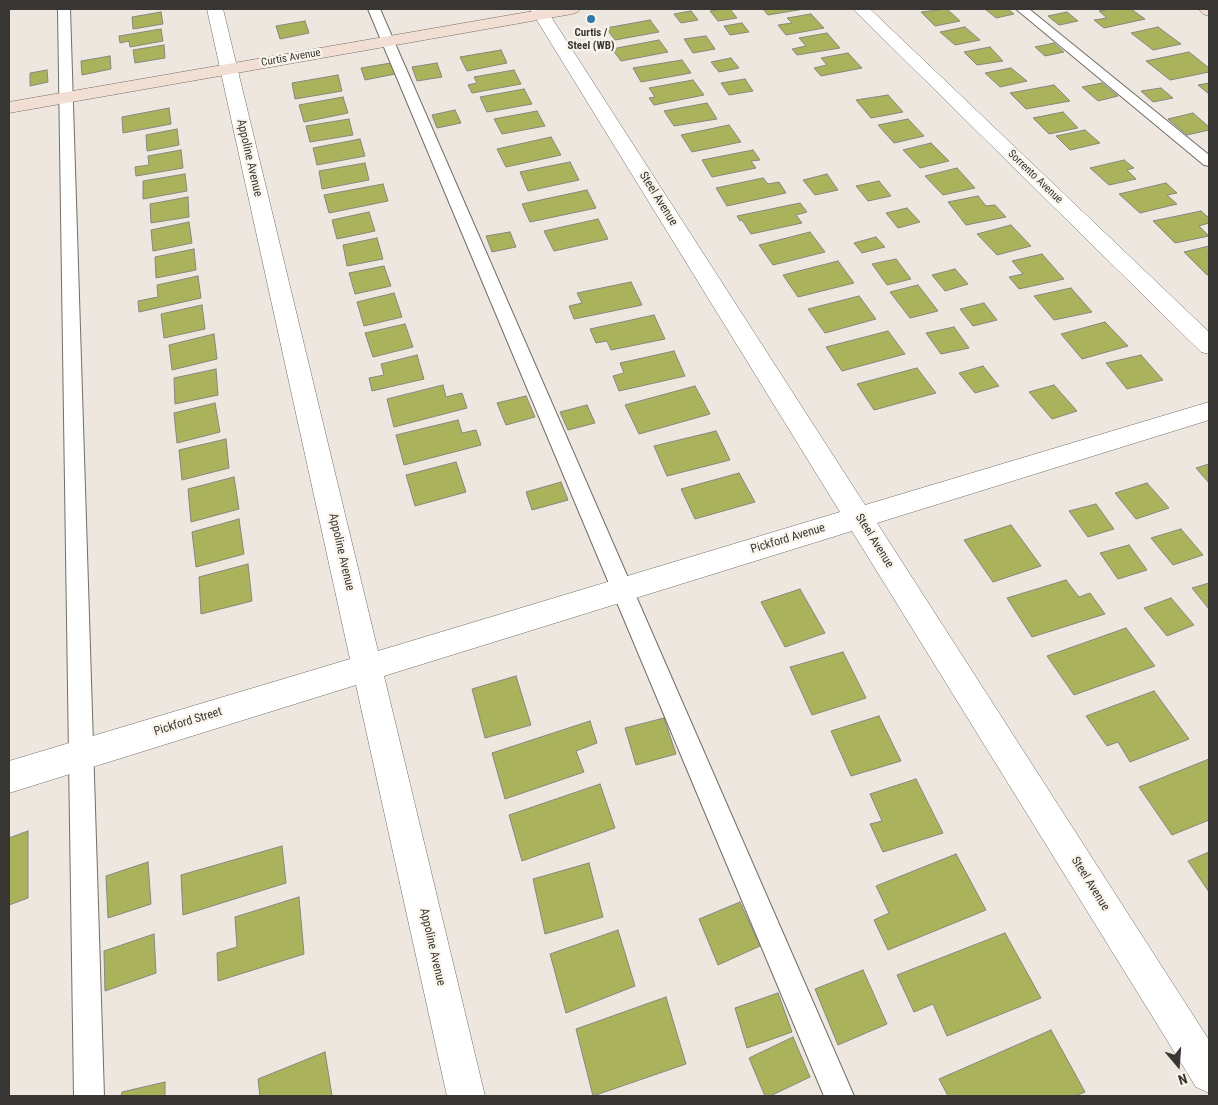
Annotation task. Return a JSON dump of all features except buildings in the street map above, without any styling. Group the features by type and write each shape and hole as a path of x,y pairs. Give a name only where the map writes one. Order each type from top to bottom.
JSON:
{"street":[{"name":"Appoline Avenue","path":"215,9 466,1096"},
{"name":"Curtis Avenue","path":"9,108 540,12 572,9"},
{"name":"Sorrento Avenue","path":"861,9 1209,346"},
{"name":"Steel Avenue","path":"540,12 1209,1074"},
{"name":"Pickford Avenue","path":"367,668 1209,411"},
{"name":"Pickford Street","path":"9,777 367,668"}],"lane":[{"path":"64,9 68,97 80,755 89,1096"},
{"path":"374,9 839,1096"},
{"path":"1022,9 1209,162"}],"place":[{"name":"Curtis / Steel (WB)","path":"591,19"}]}
